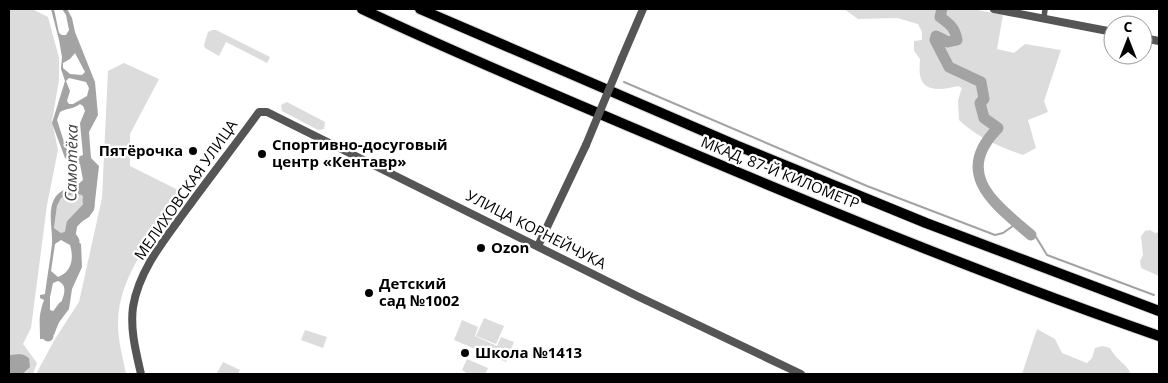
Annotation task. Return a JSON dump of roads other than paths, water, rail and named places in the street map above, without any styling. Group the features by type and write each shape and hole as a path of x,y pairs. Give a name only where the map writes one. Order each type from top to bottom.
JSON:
{"highway":[{"name":"МКАД, 87-Й КИЛОМЕТР","path":"362,9 728,169 917,246 1095,314 1159,336"},
{"name":"МКАД, 87-Й КИЛОМЕТР","path":"420,9 720,139 926,223 1159,311"}],"street":[{"path":"538,246 586,145 643,9"},
{"path":"994,9 1103,30"},
{"path":"1044,18 1045,9"},
{"name":"УЛИЦА КОРНЕЙЧУКА","path":"259,112 267,112 801,374"},
{"name":"МЕЛИХОВСКАЯ УЛИЦА","path":"141,374 132,327 134,304 141,282 153,256 259,112"}],"waterway":[{"path":"942,9 940,17 952,27 957,40 948,42 936,36 935,40 949,67 981,82 984,99 980,103 984,118 998,128 985,145 979,160 979,174 984,187 1004,212 1031,235"},
{"path":"624,82 867,186 995,235 1003,233 1017,223"},
{"name":"Самотёка","path":"74,241 70,235 72,224 89,206 88,200"},
{"path":"1031,235 1036,237 1047,255 1154,295"},
{"name":"Самотёка","path":"48,336 46,331 63,307"}],"place":[{"name":"Пятёрочка","path":"193,151"},
{"name":"Спортивно-досуговый центр «Кентавр»","path":"262,154"},
{"name":"Ozon","path":"481,248"},
{"name":"Детский сад №1002","path":"369,293"},
{"name":"Школа №1413","path":"465,353"}]}
